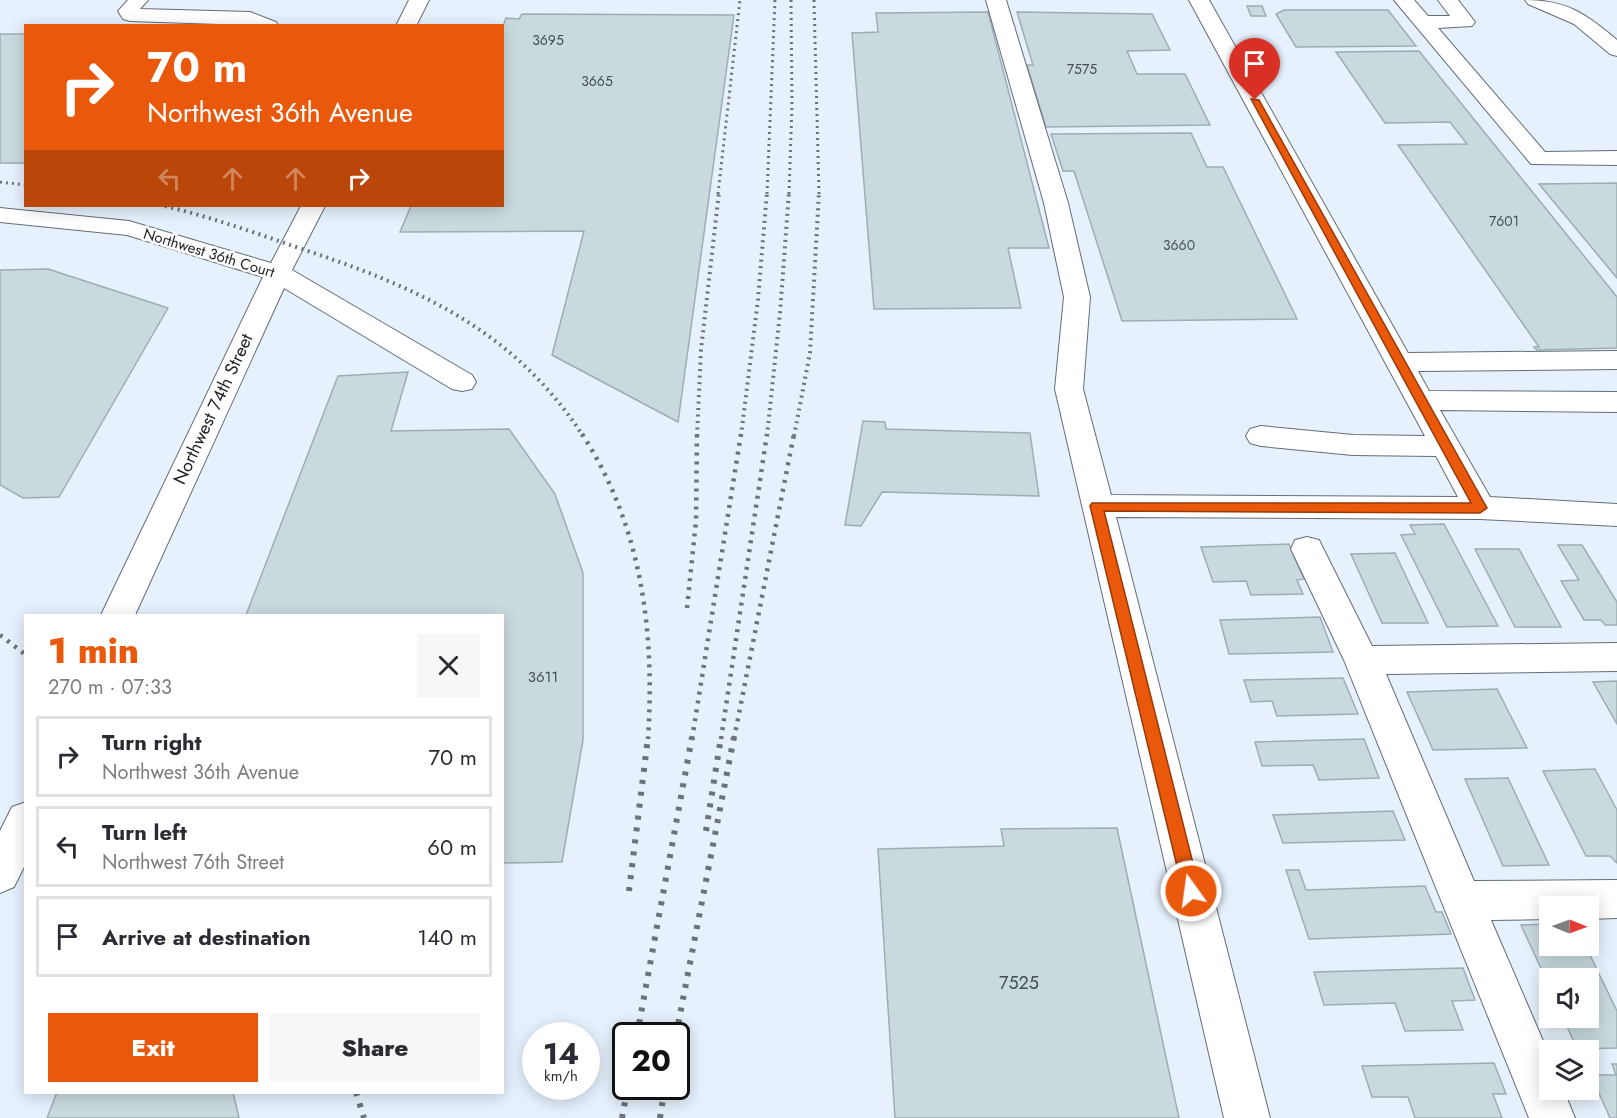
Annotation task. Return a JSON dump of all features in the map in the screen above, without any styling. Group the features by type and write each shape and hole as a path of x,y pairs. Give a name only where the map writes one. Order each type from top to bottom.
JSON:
{"street":[{"path":"138,0 128,10 130,15 250,18 264,24"},
{"path":"407,24 419,0"},
{"path":"996,0 1056,203 1077,297 1069,389 1248,1118"},
{"path":"1199,0 1480,508"},
{"path":"1404,0 1539,159 1617,158"},
{"path":"1422,22 1466,22 1448,0"},
{"path":"1535,0 1581,20 1617,50"},
{"name":"Northwest 74th Street","path":"117,614 278,273 312,207"},
{"name":"Northwest 36th Court","path":"0,215 129,228 278,273 462,382"},
{"path":"1399,362 1617,360"},
{"path":"1421,400 1617,402"},
{"path":"1261,436 1353,445 1446,446"},
{"path":"1096,506 1480,508 1617,515"},
{"path":"1308,549 1362,660 1464,901 1552,1118"},
{"path":"1362,660 1617,657"},
{"path":"0,874 24,823"},
{"path":"1464,901 1617,898"}],"building":[{"path":"1247,6 1262,6 1266,16 1251,16"},
{"path":"1284,10 1388,10 1416,46 1296,47 1276,14"},
{"path":"988,12 1049,248 1008,248 1021,308 874,309 852,33 878,32 876,13"},
{"path":"1017,12 1152,14 1170,50 1127,51 1137,74 1185,74 1210,125 1046,127 1027,65 1033,65"},
{"path":"522,14 734,15 678,422 552,355 584,231 400,232 411,207 504,207 504,24 506,18 519,19"},
{"path":"0,34 24,34 24,163 0,163"},
{"path":"1419,51 1617,297 1617,348 1537,350 1534,347 1539,347 1398,145 1467,144 1450,122 1385,123 1336,52"},
{"path":"1191,133 1207,167 1223,167 1297,319 1122,321 1074,171 1063,171 1051,134"},
{"path":"1617,183 1617,278 1539,184"},
{"path":"48,269 168,308 59,497 23,498 0,485 0,270"},
{"path":"408,372 391,431 509,429 555,494 583,573 583,740 562,862 504,863 504,614 246,614 338,376"},
{"path":"863,421 885,422 886,429 1030,433 1039,496 882,492 861,526 845,525"},
{"path":"1444,524 1498,626 1447,627 1401,535 1415,534 1410,525"},
{"path":"1289,544 1304,579 1297,580 1303,594 1251,595 1246,581 1213,582 1201,547"},
{"path":"1558,545 1582,545 1617,602 1617,625 1605,625 1601,620 1584,620 1561,581 1579,580"},
{"path":"1475,549 1519,549 1561,627 1515,627"},
{"path":"1395,553 1428,623 1382,623 1351,554"},
{"path":"1320,617 1333,652 1229,654 1220,620"},
{"path":"1343,678 1358,714 1277,716 1272,701 1251,702 1244,680"},
{"path":"1617,681 1617,724 1593,682"},
{"path":"1497,689 1527,748 1433,750 1407,692"},
{"path":"1364,739 1379,778 1319,780 1313,765 1262,766 1255,742"},
{"path":"1595,769 1617,810 1617,863 1610,856 1586,856 1543,771"},
{"path":"1508,778 1549,865 1503,866 1465,779"},
{"path":"1393,811 1405,840 1283,843 1273,815"},
{"path":"1117,828 1179,1118 895,1118 878,849 1004,846 1001,829"},
{"path":"1286,870 1299,870 1306,890 1425,886 1436,912 1442,912 1451,934 1309,939"},
{"path":"1539,924 1539,956 1590,956 1596,968 1541,968 1521,925"},
{"path":"1463,968 1475,1000 1452,1001 1463,1030 1405,1031 1395,1003 1324,1005 1314,972"},
{"path":"1599,974 1617,1011 1617,1048 1599,1048 1599,1040 1573,1040 1568,1028 1599,1028"},
{"path":"1494,1063 1506,1094 1493,1094 1502,1118 1415,1118 1408,1097 1372,1097 1362,1066"},
{"path":"1612,1064 1617,1064 1617,1118 1610,1118 1599,1093 1599,1075 1616,1075"},
{"path":"56,1094 233,1094 239,1118 47,1118"}],"railway":[{"path":"718,194 740,0"},
{"path":"767,194 775,0"},
{"path":"789,194 792,105 791,0"},
{"path":"814,0 819,193"},
{"path":"0,182 24,185"},
{"path":"697,436 701,350 719,192"},
{"path":"741,436 758,299 767,192"},
{"path":"767,436 780,313 789,192"},
{"path":"794,436 810,353 819,193"},
{"path":"169,207 231,225 339,262 420,295 493,339 525,366 555,398 583,436"},
{"path":"582,434 619,505 640,581 649,659 648,739"},
{"path":"687,608 696,521 697,434"},
{"path":"692,739 741,434"},
{"path":"721,739 767,434"},
{"path":"734,739 794,434"},
{"path":"0,635 24,653"},
{"path":"629,891 648,737"},
{"path":"639,1022 692,737"},
{"path":"706,831 721,737"},
{"path":"679,1022 734,737"},
{"path":"357,1094 364,1118"},
{"path":"622,1118 625,1100"},
{"path":"660,1118 663,1100"}],"route":[{"path":"1191,891 1096,506 1480,508 1255,100"}]}
